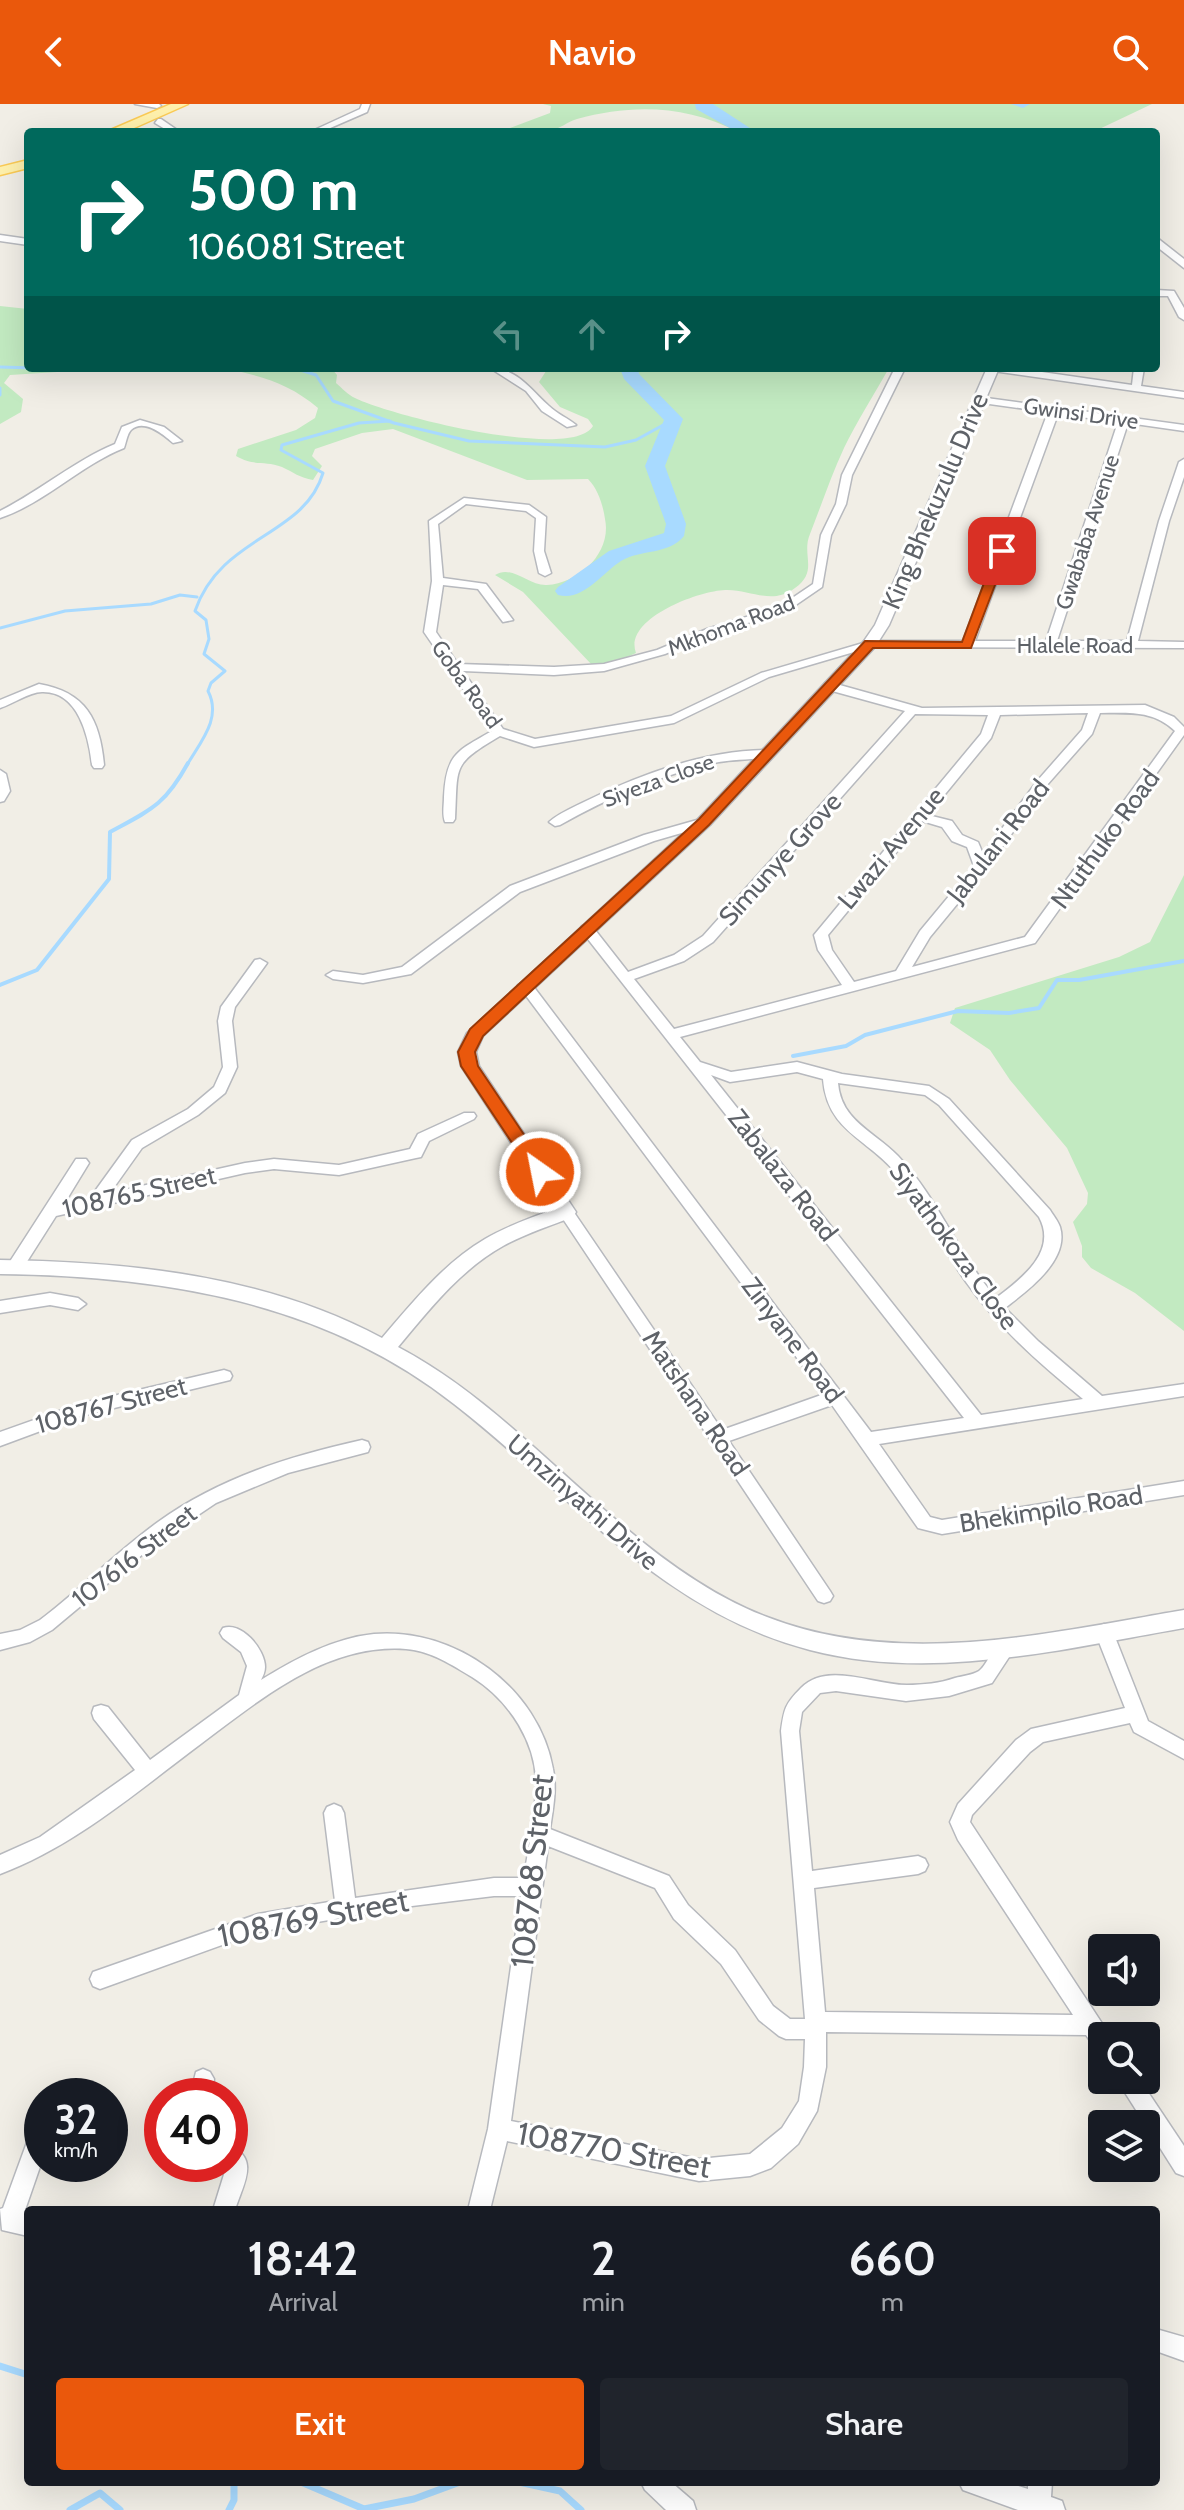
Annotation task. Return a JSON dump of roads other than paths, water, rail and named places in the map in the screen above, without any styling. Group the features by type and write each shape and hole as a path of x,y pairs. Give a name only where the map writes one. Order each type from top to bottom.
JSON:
{"main road":[{"path":"122,128 182,104"},
{"path":"135,128 160,111 196,104"},
{"path":"0,168 24,162"}],"street":[{"path":"139,104 160,111 173,128"},
{"path":"323,128 364,110 366,104"},
{"path":"0,238 24,241"},
{"path":"1160,244 1184,265"},
{"path":"1160,293 1184,292"},
{"path":"1171,293 1184,317"},
{"path":"502,372 526,387 546,409 571,425"},
{"name":"Mkhoma Road","path":"454,667 554,671 612,666 786,608 805,597 816,588 821,578 826,535 841,504 847,475 898,372"},
{"name":"King Bhekuzulu Drive","path":"566,1212 467,1058 468,1046 476,1033 525,985 704,822 870,644 882,625 991,372"},
{"path":"1019,372 1184,395"},
{"path":"1070,380 1073,372"},
{"path":"1136,389 1138,372"},
{"name":"Gwinsi Drive","path":"979,400 1184,428"},
{"path":"967,646 1054,410"},
{"name":"Gwababa Avenue","path":"1050,645 1124,419"},
{"path":"0,515 34,498 95,456 120,446 129,426 156,426 177,441"},
{"path":"1132,644 1164,521 1184,462"},
{"name":"Goba Road","path":"545,573 539,551 541,517 536,511 466,501 455,504 432,525 438,581 429,629 499,732 519,741 540,743 681,717 765,675 870,644 967,646"},
{"path":"438,581 483,587 507,620"},
{"name":"Hlalele Road","path":"967,646 1184,645"},
{"name":"Ntuthuko Road","path":"672,1034 1011,946 1034,937 1181,734 1179,727 1170,720 1147,710 911,711 829,686"},
{"path":"0,704 39,688 65,697 89,718 98,765"},
{"name":"Jabulani Road","path":"902,973 925,934 981,866 999,836 1088,731 1095,710"},
{"name":"Simunye Grove","path":"627,977 689,954 708,939 911,711"},
{"name":"Lwazi Avenue","path":"851,987 825,950 821,935 987,735 995,712"},
{"path":"449,819 449,774 455,760 499,732"},
{"name":"Siyeza Close","path":"555,822 578,808 678,770 738,753 765,754"},
{"path":"0,774 4,791 0,798"},
{"path":"918,816 947,824 957,838 973,845 981,866"},
{"path":"333,975 363,979 406,971 515,889 649,838 704,822"},
{"name":"Zabalaza Road","path":"587,929 977,1422"},
{"path":"94,1204 137,1144 193,1112 220,1090 230,1067 225,1021 228,1007 260,963"},
{"name":"Zinyane Road","path":"525,985 867,1439"},
{"path":"698,1066 730,1077 797,1067 830,1076 929,1091 948,1105 1049,1219 1054,1230 1052,1248 1037,1272 995,1307"},
{"name":"Siyathokoza Close","path":"830,1076 830,1091 842,1120 898,1166 995,1307 1026,1342 1099,1403"},
{"name":"108765 Street","path":"7,1267 51,1212 245,1168 274,1164 339,1170 385,1161 416,1153 423,1138 469,1116"},
{"path":"51,1212 81,1163"},
{"path":"385,1348 442,1284 476,1254 506,1236 566,1212"},
{"name":"Matshana Road","path":"566,1212 824,1596"},
{"name":"Umzinyathi Drive","path":"7,1267 111,1271 213,1286 300,1311 385,1348 459,1396 655,1566 721,1608 782,1633 870,1653 924,1656 1006,1648 1184,1619"},
{"path":"0,1307 50,1299 78,1304"},
{"name":"108767 Street","path":"0,1439 79,1410 224,1376"},
{"path":"867,1439 1184,1390"},
{"path":"719,1438 835,1397"},
{"name":"Bhekimpilo Road","path":"867,1439 921,1520 933,1526 1184,1488"},
{"name":"107616 Street","path":"0,1642 24,1637 51,1622 164,1526 206,1500 299,1461 362,1447"},
{"path":"1104,1632 1134,1714 1145,1731 1184,1751"},
{"path":"229,1633 248,1647 256,1666 247,1699"},
{"name":"108768 Street","path":"0,1865 47,1843 247,1699 306,1661 357,1645 397,1643 446,1652 488,1677 532,1726 545,1765 542,1835 499,2129 480,2206"},
{"name":"108770 Street","path":"499,2129 699,2170 750,2165 770,2155 790,2136 809,2104 815,2067 816,2026 790,1731 793,1709 803,1694 828,1682 906,1693 949,1688 985,1677 1006,1648"},
{"path":"101,1713 148,1772"},
{"path":"1090,2022 960,1822 965,1810 1031,1739 1051,1729 1134,1714"},
{"path":"334,1813 346,1908"},
{"path":"542,1835 662,1882 681,1912 728,1957 766,2013 786,2029 816,2026 1088,2033"},
{"path":"803,1881 918,1865"},
{"name":"108769 Street","path":"100,1979 258,1923 494,1887 534,1887"},
{"path":"1137,2094 1184,2165"},
{"path":"13,2222 26,2182"},
{"path":"225,2206 233,2182"},
{"path":"1160,2341 1184,2349"},
{"path":"657,2486 684,2510"},
{"path":"988,2486 1044,2499"}],"waterway":[{"path":"706,104 701,106 741,128"},
{"path":"1018,104 1023,104"},
{"path":"0,367 24,368"},
{"path":"307,372 316,375 333,401 389,421"},
{"path":"565,591 583,582 617,555 662,543 674,536 676,524 655,466 674,419 630,372"},
{"path":"0,388 0,395"},
{"path":"389,421 469,441 605,447 636,440 674,419"},
{"path":"187,765 211,720 212,701 208,691 211,683 225,671 204,654 209,639 206,620 195,611 207,586 223,566 299,511 313,494 323,473 281,450 282,445 359,423 389,421"},
{"path":"0,628 65,611 151,604 180,595 197,597"},
{"path":"0,985 37,970 109,879 110,832 156,805 172,788 188,763"},
{"path":"793,1056 846,1046 865,1035 958,1011 1009,1013 1039,1008 1057,980 1079,980 1184,961"},
{"path":"0,2366 24,2374"},
{"path":"229,2510 234,2500 234,2486"},
{"path":"310,2486 364,2509 414,2499 449,2486"},
{"path":"537,2486 560,2491 581,2510"},
{"path":"70,2510 100,2493 120,2510"}]}
